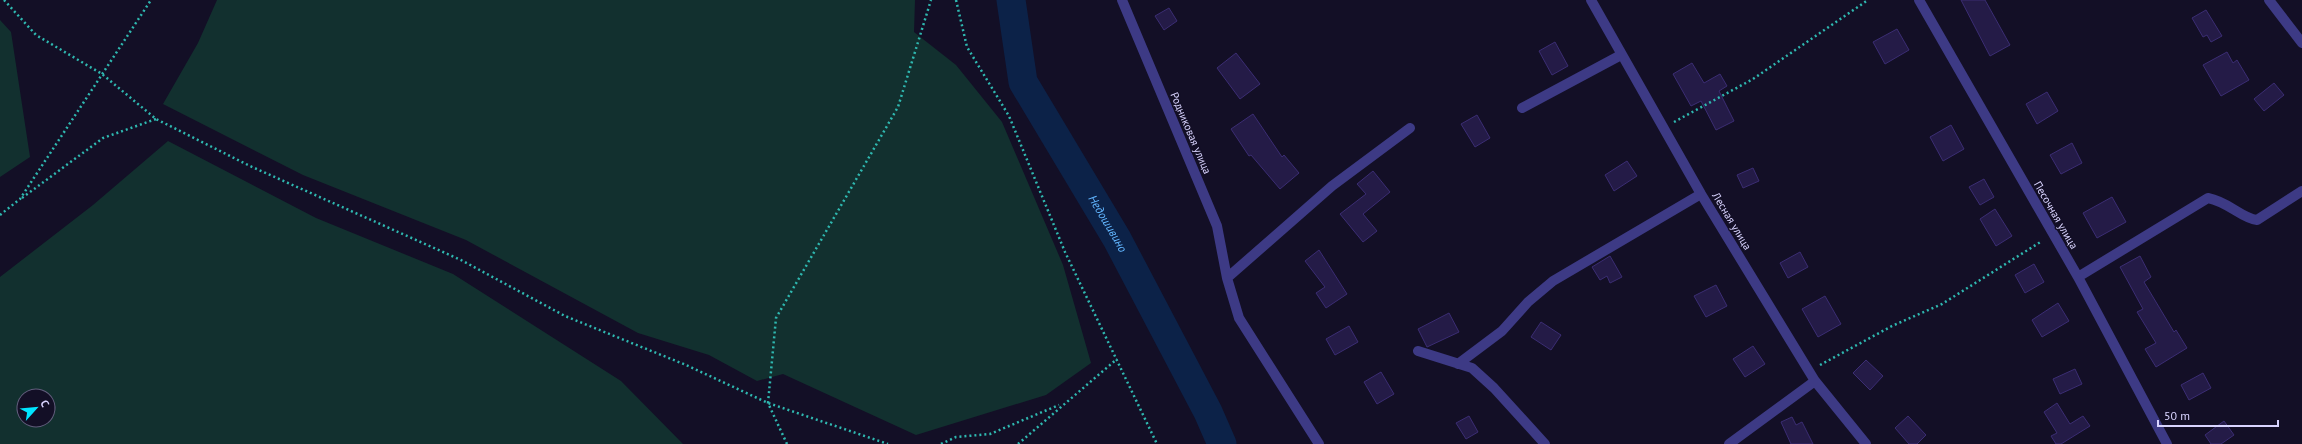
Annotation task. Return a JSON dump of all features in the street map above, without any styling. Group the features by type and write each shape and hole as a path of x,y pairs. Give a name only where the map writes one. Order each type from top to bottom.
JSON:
{"street":[{"name":"Родниковая улица","path":"1122,0 1217,226 1226,278 1238,318 1319,444"},
{"name":"Лесная улица","path":"1591,0 1701,194 1815,381 1866,444"},
{"name":"Песочная улица","path":"1919,0 2078,277 2167,444"},
{"path":"2269,0 2302,43"},
{"path":"1522,108 1621,55"},
{"path":"1226,278 1332,186 1410,128"},
{"path":"2078,277 2208,198 2218,200 2233,207 2249,219 2257,220 2302,191"},
{"path":"1458,364 1502,331 1528,302 1553,281 1701,194"},
{"path":"1418,351 1472,368 1494,388 1545,444"},
{"path":"1729,444 1815,381"}],"path":[{"path":"4,0 36,35 102,74 156,119 250,166 461,260 565,316 686,365 768,403 888,444"},
{"path":"20,199 151,0"},
{"path":"787,444 768,403 776,318 898,107 931,0"},
{"path":"956,0 967,47 1009,116 1065,252 1157,444"},
{"path":"1663,128 1753,79 1868,0"},
{"path":"0,215 103,138 156,119"},
{"path":"1809,371 1892,326 1942,304 2053,234"},
{"path":"1018,444 1117,359"},
{"path":"941,444 956,437 990,434 1063,404"}],"green space":[{"path":"217,0 915,0 914,32 956,65 1002,122 1063,265 1091,363 1046,395 916,435 783,374 757,381 709,355 638,333 466,240 303,175 163,104 198,43"},
{"path":"0,20 11,32 30,157 0,177"},
{"path":"168,141 316,218 453,274 621,381 683,444 0,444 0,277 93,205"}],"building":[{"path":"1961,0 1985,0 2010,45 1990,56"},
{"path":"1169,8 1177,21 1164,30 1155,16"},
{"path":"2206,10 2222,36 2211,42 2207,35 2203,37 2192,18"},
{"path":"1897,29 1909,50 1885,64 1873,42"},
{"path":"1555,42 1568,66 1552,75 1539,51"},
{"path":"2227,52 2233,63 2237,60 2249,80 2221,96 2203,65"},
{"path":"1236,53 1260,84 1240,99 1217,68"},
{"path":"1692,63 1704,83 1720,74 1727,86 1719,91 1734,121 1716,130 1701,101 1691,106 1673,74"},
{"path":"2274,83 2284,95 2264,111 2254,99"},
{"path":"2047,92 2058,111 2037,124 2026,104"},
{"path":"1253,114 1282,157 1284,155 1299,173 1280,189 1251,155 1249,156 1231,129"},
{"path":"1477,115 1490,138 1475,147 1461,124"},
{"path":"1951,125 1964,149 1943,161 1930,137"},
{"path":"2072,143 2082,163 2061,174 2050,155"},
{"path":"1627,161 1637,176 1614,191 1605,175"},
{"path":"1753,168 1759,181 1743,188 1737,175"},
{"path":"1373,171 1390,192 1363,214 1377,231 1363,242 1340,214 1366,194 1357,184"},
{"path":"1984,179 1994,197 1980,205 1969,187"},
{"path":"2112,197 2126,222 2097,238 2083,213"},
{"path":"1995,209 2012,236 1996,246 1980,219"},
{"path":"1319,250 1347,294 1326,308 1316,293 1325,287 1305,261"},
{"path":"1800,252 1808,267 1788,278 1780,263"},
{"path":"1610,256 1622,277 1610,283 1607,276 1600,280 1592,267"},
{"path":"2140,256 2151,277 2144,282 2174,332 2176,330 2187,348 2156,367 2145,349 2156,343 2137,312 2143,309 2120,267"},
{"path":"2034,264 2044,282 2025,293 2015,275"},
{"path":"1716,285 1727,306 1706,317 1694,296"},
{"path":"1825,296 1841,324 1818,337 1802,309"},
{"path":"2058,303 2069,321 2042,337 2032,320"},
{"path":"1449,313 1459,332 1427,347 1418,329"},
{"path":"1541,322 1561,335 1551,350 1531,337"},
{"path":"1349,326 1358,342 1335,355 1326,339"},
{"path":"1753,346 1765,364 1745,377 1733,359"},
{"path":"1866,360 1883,376 1870,390 1853,373"},
{"path":"2075,369 2082,384 2060,394 2053,379"},
{"path":"1381,372 1394,394 1377,404 1364,382"},
{"path":"2203,373 2211,388 2189,400 2181,385"},
{"path":"2057,403 2070,424 2083,416 2090,426 2061,444 2056,444 2051,436 2057,433 2044,412"},
{"path":"1469,416 1478,432 1466,439 1456,423"},
{"path":"1908,416 1926,435 1917,444 1909,444 1895,428"},
{"path":"1792,417 1796,425 1802,422 1813,444 1791,444 1781,422"},
{"path":"2224,421 2234,435 2221,444 2211,444 2205,435"}],"waterway":[{"name":"Недошивино","path":"1011,0 1023,82 1117,239 1208,412 1222,444"}]}
